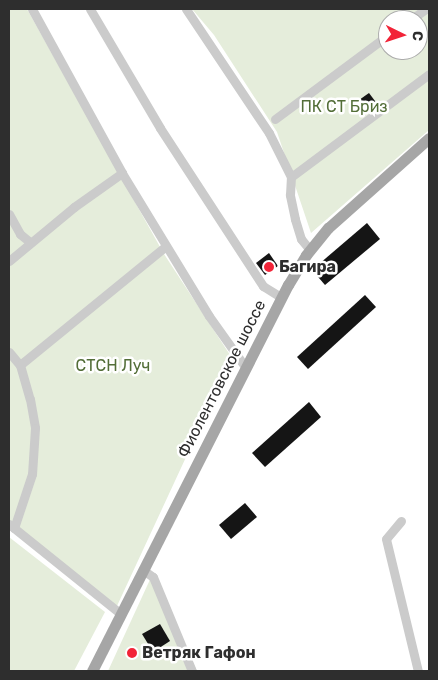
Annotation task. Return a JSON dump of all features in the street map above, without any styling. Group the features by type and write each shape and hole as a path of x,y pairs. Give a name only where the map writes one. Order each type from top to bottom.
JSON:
{"main road":[{"name":"Фиолентовское шоссе","path":"92,671 282,298 310,250 328,228 429,138"}],"street":[{"path":"32,9 122,173 209,316 246,368"},
{"path":"90,9 160,128 263,286 282,298"},
{"path":"186,9 270,133 291,177 290,195 295,219 301,239 310,250"},
{"path":"275,119 378,42"},
{"path":"291,177 429,74"},
{"path":"9,261 30,242 122,173"},
{"path":"9,214 20,234 30,242"},
{"path":"20,365 166,246"},
{"path":"9,352 20,365 30,399 35,428 32,474 11,526 121,614"},
{"path":"401,521 386,538 418,671"},
{"path":"143,570 153,576 192,671"}],"green space":[{"name":"СТСН Луч","path":"9,9 27,9 164,254 232,358 117,606 9,520"},
{"name":"ПК СТ Бриз","path":"192,9 429,9 429,130 311,233 277,132 214,35"},
{"path":"9,537 105,612 74,671 9,671"},
{"path":"153,573 197,671 108,671"}],"building":[{"path":"369,93 378,105 368,112 359,100"},
{"path":"367,223 380,239 325,285 312,270"},
{"path":"269,253 278,266 265,275 256,263"},
{"path":"365,295 376,307 308,369 297,357"},
{"path":"309,402 321,417 265,467 252,453"},
{"path":"245,503 257,517 231,539 219,525"},
{"path":"160,624 170,641 153,652 142,634"}],"place":[{"name":"Багира","path":"269,267"},
{"name":"Ветряк Гафон","path":"132,653"}]}
